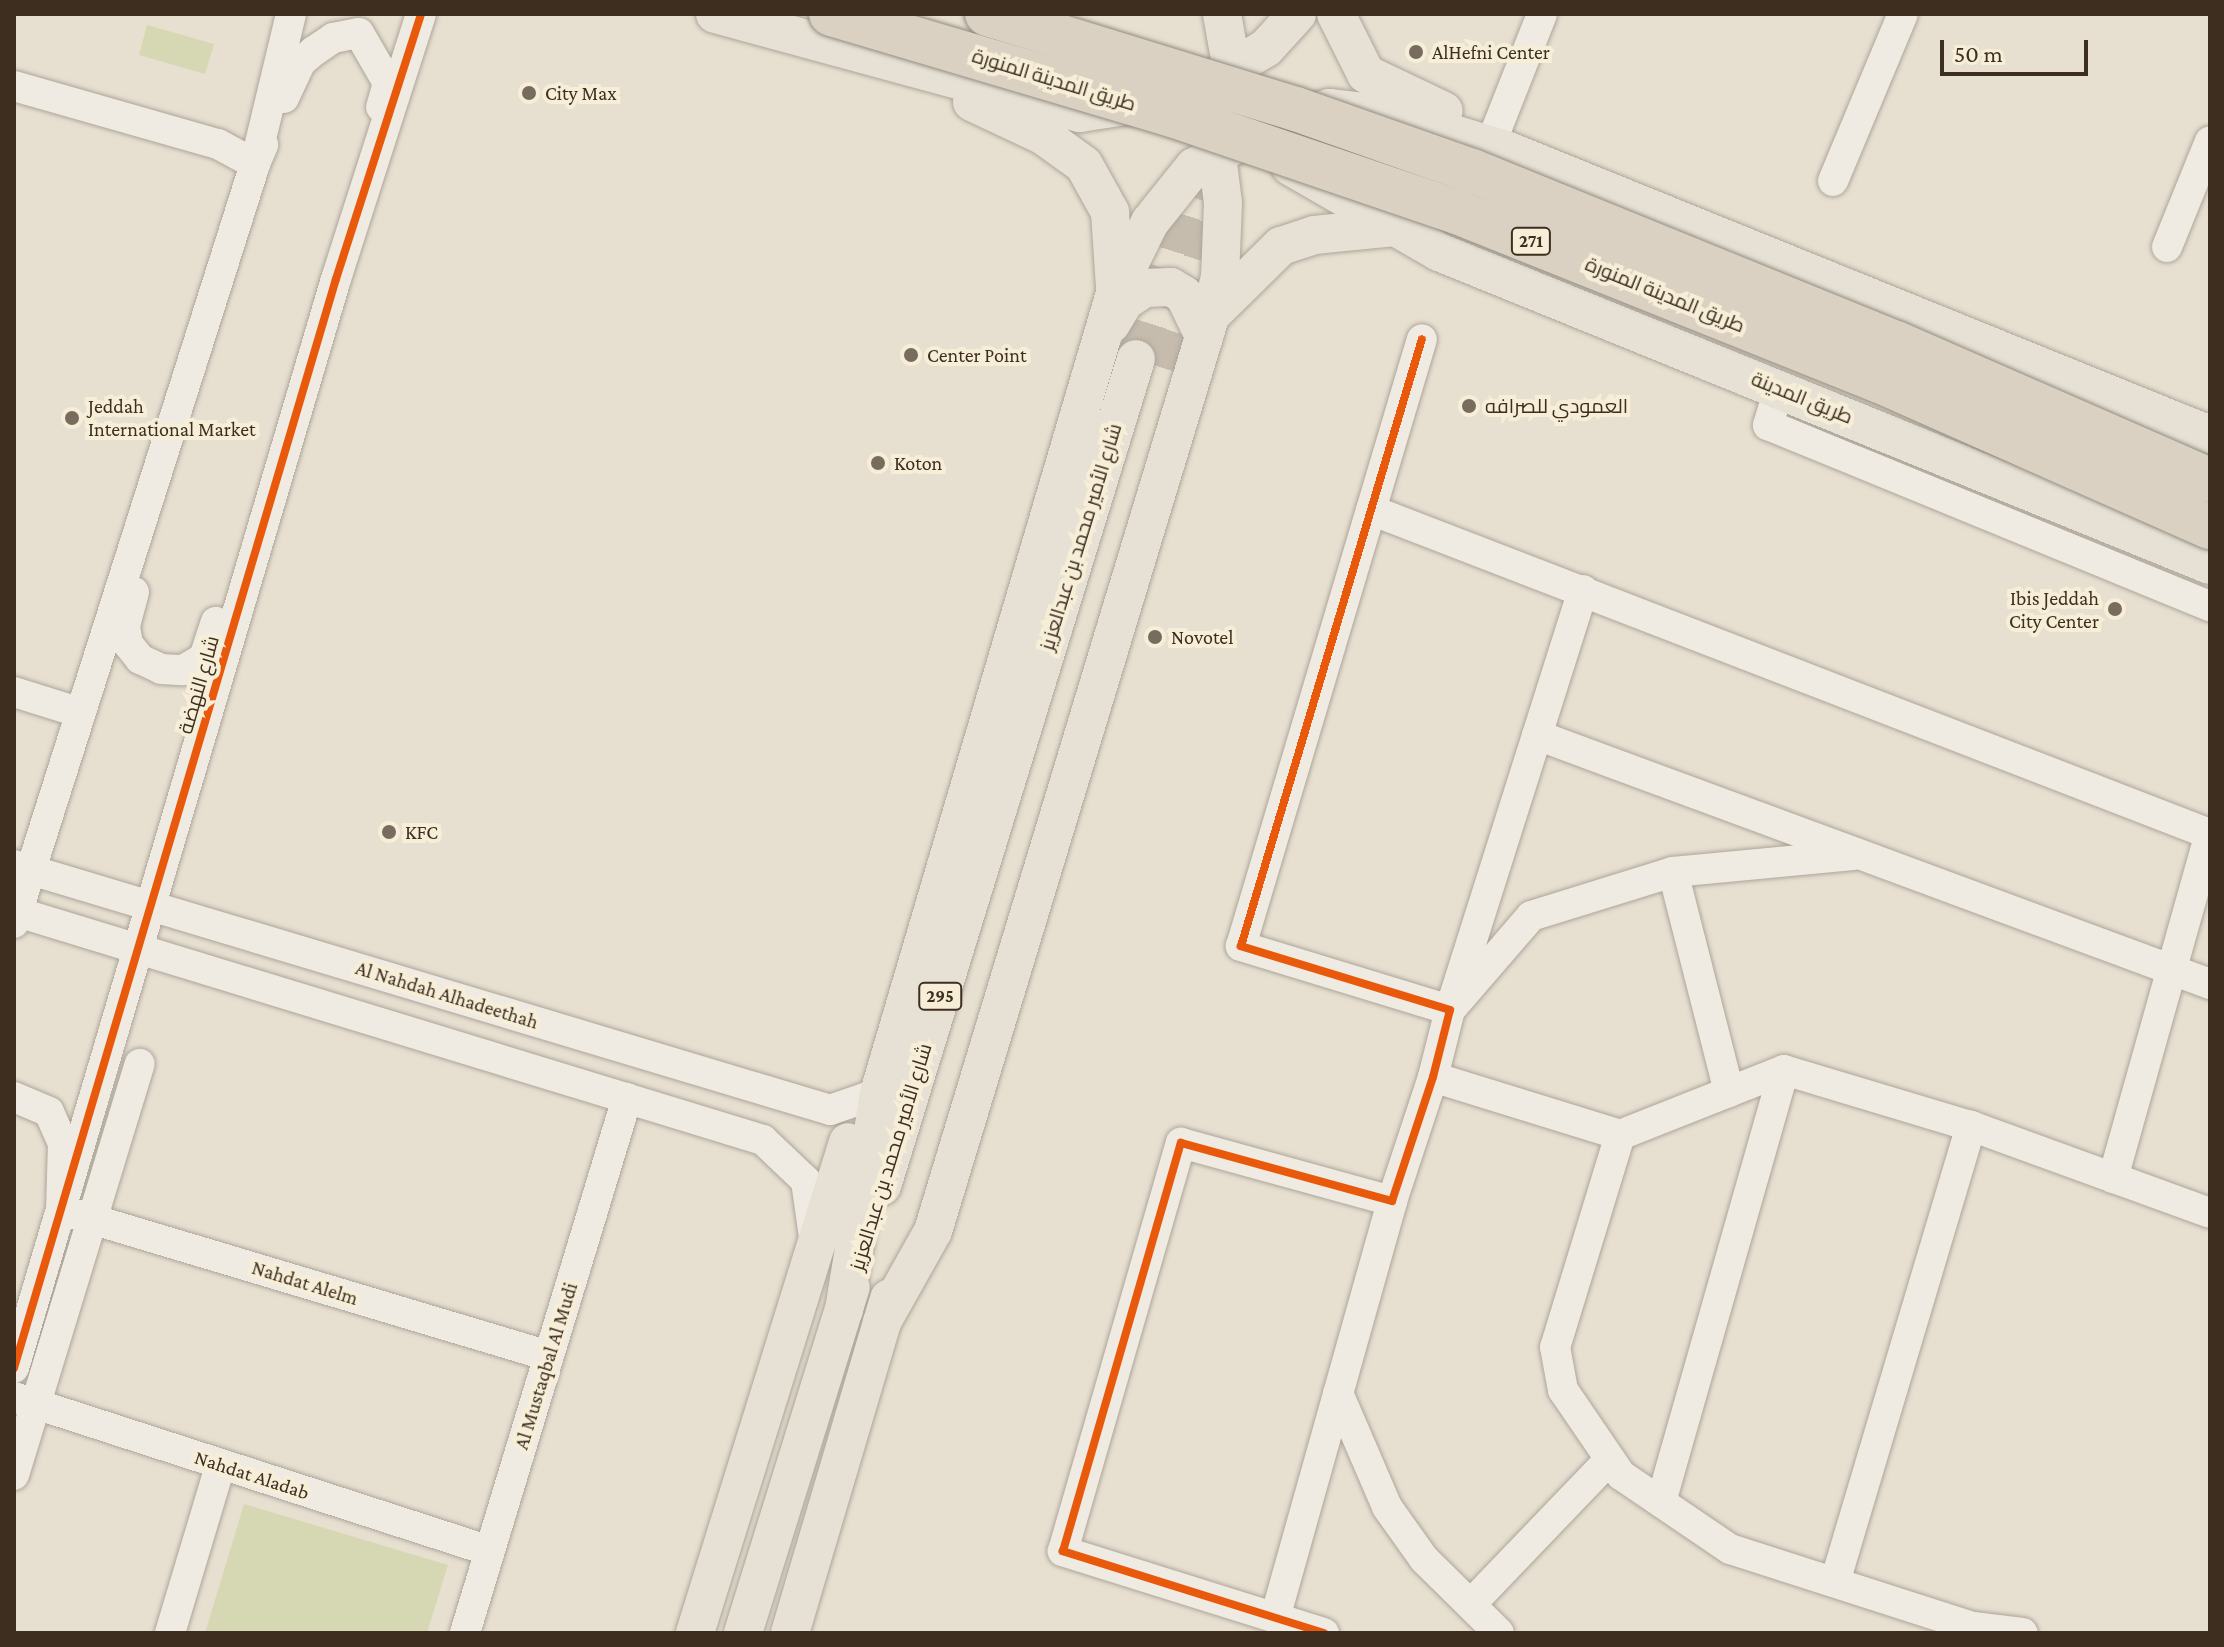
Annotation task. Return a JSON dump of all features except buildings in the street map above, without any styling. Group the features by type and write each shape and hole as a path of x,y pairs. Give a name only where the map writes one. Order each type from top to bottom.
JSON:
{"highway":[{"name":"طريق المدينة المنورة","path":"831,14 1172,115 1457,212 1880,381 2210,527"},
{"name":"271","path":"987,14 1296,109 1472,171 1896,343 2210,480"}],"main road":[{"path":"715,14 1080,113 1195,89 1266,48 1297,14"},
{"path":"1005,92 1067,91 1085,75 1087,55 1035,14"},
{"path":"882,1322 933,1231 1207,326 1222,249 1218,152 1210,114 1195,89 1173,63 1035,14"},
{"path":"1222,14 1232,70 1245,107 1295,173 1395,227"},
{"path":"1336,14 1366,74 1500,142 1612,192 2210,435"},
{"path":"893,64 1044,136 1084,165 1110,212 1115,293"},
{"path":"844,1310 879,1093 1115,293 1150,222 1194,167 1261,131 1329,108 1391,115 1500,142"},
{"path":"1395,227 1342,188 1335,163 1340,150 1377,134 1500,142"},
{"path":"1207,326 1281,246 1314,235 1395,227"},
{"name":"طريق المدينة","path":"1395,227 1439,252 2210,565"},
{"path":"1102,339 1125,301 1144,288 1171,287 1184,295 1207,326"},
{"name":"شارع الأمير محمد بن عبدالعزيز","path":"743,1633 844,1310 1152,364 1116,561 882,1322 790,1633"},
{"path":"695,1633 848,1141 879,1093"}],"street":[{"path":"291,14 255,164 78,712 21,868 19,916 128,946 763,1140 806,1181 816,1251"},
{"name":"شارع النهضة","path":"14,1368 61,1210 128,946 150,907 336,279 421,14"},
{"path":"1500,142 1542,14"},
{"path":"1833,181 1903,14"},
{"path":"255,164 300,63 333,38 359,33 388,83 336,279"},
{"path":"14,86 218,144 255,164"},
{"path":"2167,247 2210,141"},
{"path":"1422,339 1241,946 1450,1010"},
{"path":"1779,389 1768,425 2210,606"},
{"path":"174,407 171,454 125,626 128,644 140,659 161,669 183,670 204,658 247,532 288,440"},
{"path":"1371,510 2210,833 2168,968 2113,1178"},
{"path":"1275,1618 1392,1201 1583,590"},
{"path":"14,692 78,712"},
{"path":"1537,735 2210,984"},
{"path":"1450,1010 1531,916 1673,872 1861,854"},
{"name":"Al Nahdah Alhadeethah","path":"21,868 830,1110 879,1093"},
{"path":"1673,872 1729,1092"},
{"path":"14,1475 25,1400 93,1219 140,1064"},
{"path":"1433,1077 1620,1135 1784,1070 1971,1126 2210,1213"},
{"path":"1661,1502 1784,1070"},
{"path":"14,1097 49,1112 63,1143 61,1210"},
{"name":"Al Mustaqbal Al Mudi","path":"465,1633 627,1098"},
{"path":"1835,1582 1971,1126"},
{"path":"1620,1135 1555,1347 1563,1390 1621,1475 1730,1549 1972,1630 2012,1631"},
{"path":"1324,1633 1063,1551 1181,1143 1392,1201"},
{"name":"Nahdat Alelm","path":"61,1210 549,1356"},
{"path":"1338,1393 1387,1507 1424,1559 1499,1633"},
{"name":"Nahdat Aladab","path":"25,1400 220,1466 490,1551"},
{"path":"1472,1603 1610,1459"},
{"path":"170,1633 220,1466"}],"green space":[{"path":"147,25 214,44 205,74 139,55"},
{"path":"244,1504 448,1565 427,1633 205,1633"}],"tunnel":[{"path":"1136,359 1196,166"},
{"path":"1169,370 1216,216"}],"cycle path":[{"path":"14,1368 336,279 421,14"},
{"path":"1324,1633 1063,1551 1181,1143 1392,1201 1433,1077 1450,1010 1241,946 1422,339"}],"place":[{"name":"AlHefni Center","path":"1416,52"},
{"name":"City Max","path":"529,93"},
{"name":"Center Point","path":"911,355"},
{"name":"العمودي للصرافه","path":"1469,406"},
{"name":"Jeddah International Market","path":"72,418"},
{"name":"Koton","path":"878,463"},
{"name":"Ibis Jeddah City Center","path":"2115,609"},
{"name":"Novotel","path":"1155,637"},
{"name":"KFC","path":"389,832"}]}
